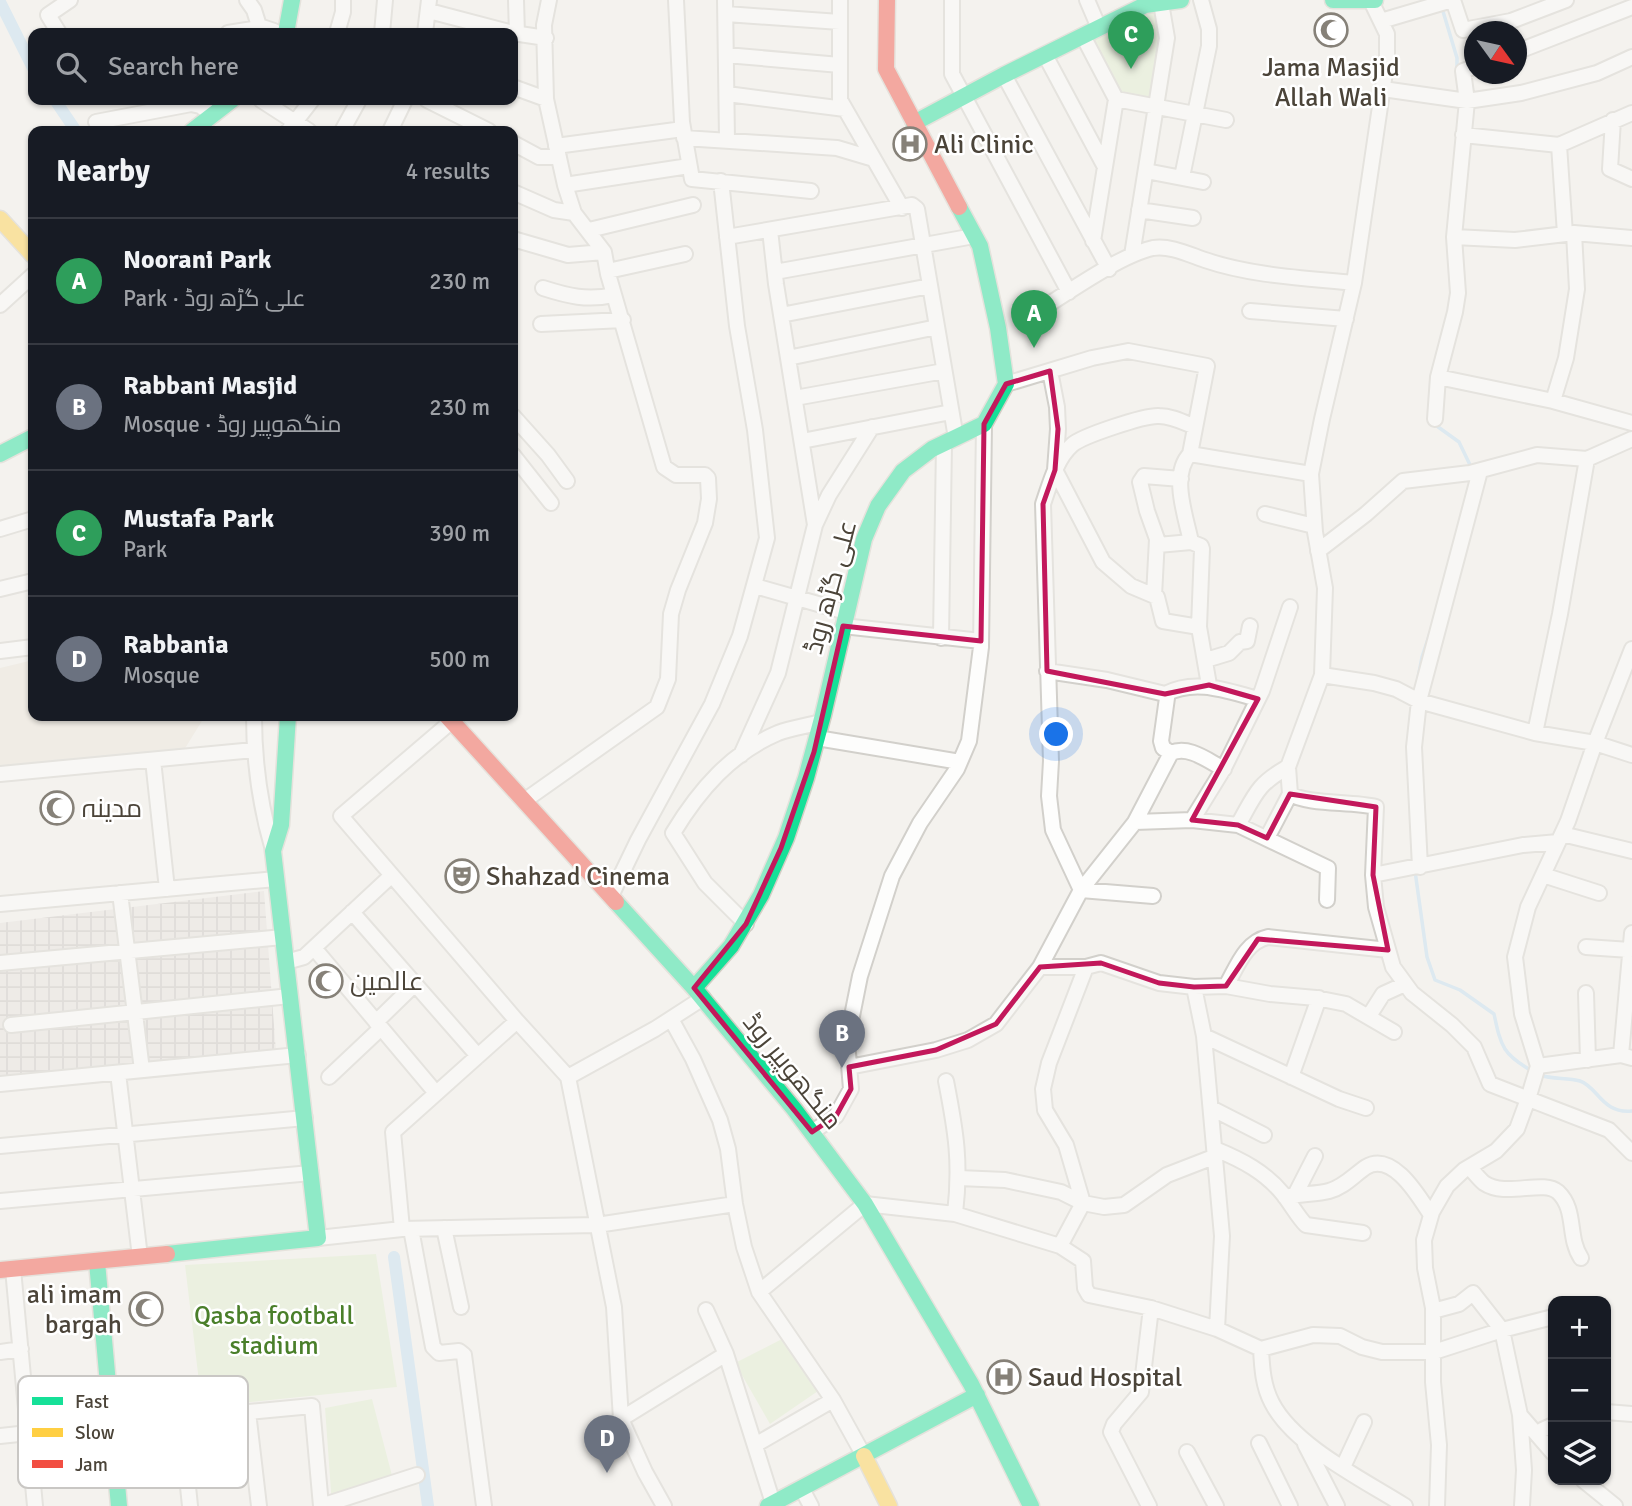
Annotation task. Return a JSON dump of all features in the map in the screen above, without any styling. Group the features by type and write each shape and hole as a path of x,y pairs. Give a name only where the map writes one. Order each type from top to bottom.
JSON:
{"main road":[{"path":"273,28 278,0"},
{"path":"275,28 292,0"},
{"path":"887,0 886,69 980,246 998,328 1006,384 984,424"},
{"path":"914,123 1145,5 1181,0"},
{"path":"1333,0 1373,1"},
{"path":"213,123 228,105"},
{"path":"213,123 240,105"},
{"path":"0,219 28,249"},
{"name":"علی گڑھ روڈ","path":"699,993 746,924 781,848 819,730 864,539 878,506 903,471 932,449 984,424"},
{"path":"0,454 28,440"},
{"path":"7,1269 318,1238 273,851 281,825 288,721"},
{"name":"منگھوپیر روڈ","path":"452,721 699,993 812,1132 866,1204 977,1395 1031,1506"},
{"path":"97,1262 107,1376"},
{"path":"770,1505 977,1395"},
{"path":"864,1457 888,1506"},
{"path":"117,1488 119,1506"}],"street":[{"path":"56,28 48,15 70,0"},
{"path":"247,0 270,28"},
{"path":"338,28 343,0"},
{"path":"382,28 385,0"},
{"path":"514,28 516,0"},
{"path":"524,801 657,707 668,679 671,614 705,523 709,499 708,478 705,475 676,475 664,467 604,252 574,213 565,185 546,99 544,25 549,0"},
{"path":"676,0 683,133 692,179 811,191"},
{"path":"841,0 840,100 902,208"},
{"path":"952,0 952,74 1069,292"},
{"path":"1087,0 1099,28"},
{"path":"1182,177 1209,46 1209,29 1201,0"},
{"path":"1381,21 1451,0 1463,30 1511,21 1566,0"},
{"path":"1267,838 1290,794 1288,767 1322,675 1325,588 1314,526 1311,474 1354,283 1387,59 1387,34 1373,1"},
{"path":"1132,256 1167,38 1161,3"},
{"path":"426,28 429,6 496,28"},
{"path":"727,139 726,7 840,22"},
{"path":"1527,48 1632,7"},
{"path":"518,34 546,38"},
{"path":"1083,36 1116,99 1093,241"},
{"path":"726,55 840,65"},
{"path":"1045,55 1105,167"},
{"path":"1383,89 1463,101 1521,93 1597,73 1632,57"},
{"path":"1435,419 1438,377 1458,293 1454,237 1463,135 1464,71"},
{"path":"1004,75 1109,269"},
{"path":"518,89 546,99"},
{"path":"727,94 845,109"},
{"path":"1116,99 1226,120"},
{"path":"96,122 186,105"},
{"path":"196,105 201,106 213,123"},
{"path":"267,105 291,126"},
{"path":"293,126 308,105"},
{"path":"345,126 356,105"},
{"path":"393,126 403,105"},
{"path":"437,105 479,126"},
{"path":"1463,135 1559,145 1632,113"},
{"path":"1613,120 1609,169 1632,179"},
{"path":"518,147 538,157 683,133 837,148 874,159"},
{"path":"1553,401 1566,358 1577,289 1559,145"},
{"path":"565,185 690,166"},
{"path":"1146,171 1203,182"},
{"path":"611,896 648,821 712,704 740,636 767,538 755,430 737,327 721,181"},
{"path":"518,194 554,210 574,213"},
{"path":"589,230 693,205"},
{"path":"727,237 912,205 917,209 951,411 941,638"},
{"path":"1139,210 1193,218"},
{"path":"770,230 815,525"},
{"path":"1454,237 1515,240 1569,234 1632,238"},
{"path":"775,272 974,236"},
{"path":"518,240 568,255 604,252"},
{"path":"1035,313 1132,256 1156,247 1172,249 1218,265 1354,283"},
{"path":"608,271 685,254"},
{"path":"0,305 28,280"},
{"path":"781,315 930,286"},
{"path":"543,288 583,299 614,295"},
{"path":"1250,311 1346,320"},
{"path":"541,324 623,320"},
{"path":"788,358 937,327"},
{"path":"1006,384 1128,351 1207,366 1190,454 1184,460 1181,479 1181,500 1191,542"},
{"path":"795,398 944,371"},
{"path":"1050,371 1058,418 1055,470 1103,562 1131,586 1159,600 1163,621 1199,627"},
{"path":"1438,377 1553,401 1632,423"},
{"path":"802,441 951,411"},
{"path":"1081,890 1063,855 1050,816 1051,761 1043,503 1055,470 1072,445 1089,436 1156,415 1175,418 1195,427"},
{"path":"518,422 567,481"},
{"path":"812,1132 836,1116 851,1089 847,1041 860,976 892,876 920,823 960,762 969,741 981,642 984,424"},
{"path":"741,755 778,673 815,525 829,495 872,427"},
{"path":"1318,551 1403,481 1476,472 1537,455 1587,459 1632,439"},
{"path":"1190,454 1311,474"},
{"path":"1535,733 1560,614 1587,459"},
{"path":"518,461 551,503"},
{"path":"1417,868 1413,747 1415,699 1476,472"},
{"path":"1154,596 1158,545 1144,500 1141,478 1181,479"},
{"path":"1265,514 1314,526"},
{"path":"0,529 28,521"},
{"path":"1158,545 1191,542 1201,546 1199,627 1209,685"},
{"path":"0,589 28,582"},
{"path":"755,586 798,598 844,619 941,638 981,642"},
{"path":"1192,820 1224,769 1258,699 1290,607"},
{"path":"1206,660 1229,653 1240,642 1247,641 1250,626"},
{"path":"0,652 28,648"},
{"path":"1437,1506 1438,1445 1433,1382 1433,1311 1425,1268 1424,1240 1431,1215 1447,1186 1469,1167 1496,1152 1517,1129 1528,1099 1536,1072 1522,1014 1516,957 1528,907 1560,838 1632,649"},
{"path":"1047,671 1107,680 1165,694 1173,690 1209,685 1258,699"},
{"path":"1322,675 1374,682 1415,699 1535,733 1595,743 1632,755"},
{"path":"1165,694 1167,698 1161,741 1163,747 1171,753"},
{"path":"254,721 254,750 263,815 273,851"},
{"path":"446,721 341,816 568,1077 614,1307 621,1419 664,1506"},
{"path":"673,833 690,804 712,779 748,748 780,732 819,730 960,762"},
{"path":"0,774 254,750"},
{"path":"849,1067 936,1050 968,1040 996,1024 1040,967 1081,890 1135,822 1171,753 1183,750 1190,752 1224,769"},
{"path":"153,760 167,889"},
{"path":"1238,825 1268,778 1288,767"},
{"path":"1290,794 1300,800 1357,802 1376,807 1373,875 1376,907 1393,967 1412,993 1474,1047 1490,1084 1609,1130 1632,1153"},
{"path":"1135,822 1192,820 1238,825 1328,868 1327,900"},
{"path":"648,821 673,833 705,883 746,924"},
{"path":"1373,875 1560,838 1632,851"},
{"path":"1543,875 1600,893"},
{"path":"286,962 304,957 391,876"},
{"path":"0,904 276,879"},
{"path":"1081,890 1153,895"},
{"path":"120,893 142,1070"},
{"path":"352,912 478,1056"},
{"path":"1536,1072 1588,1060 1626,1056 1632,933"},
{"path":"0,963 283,937"},
{"path":"1226,986 1245,952 1258,939 1268,937 1388,950"},
{"path":"1586,947 1630,950"},
{"path":"314,948 436,1093"},
{"path":"1040,967 1086,967 1101,963 1158,983 1194,987 1226,986 1270,994 1319,998 1346,1004 1394,1032"},
{"path":"1060,1246 1083,1203 1066,1145 1045,1110 1043,1089 1049,1063 1086,967"},
{"path":"329,1077 415,984"},
{"path":"1369,1016 1383,994 1405,984"},
{"path":"1194,987 1204,1036 1222,1236 1217,1329"},
{"path":"568,1077 671,1019 699,993"},
{"path":"1586,993 1588,1060"},
{"path":"11,1024 290,996"},
{"path":"1291,1077 1319,998"},
{"path":"671,1019 693,1059 720,1120 728,1149 744,1247 759,1292 833,1400 864,1457"},
{"path":"484,1506 466,1360 459,1351 439,1353 433,1347 407,1229 393,1132 517,1021"},
{"path":"1204,1036 1339,1099 1366,1108"},
{"path":"0,1084 298,1055"},
{"path":"118,1073 140,1257"},
{"path":"946,1081 957,1139 959,1178 955,1214"},
{"path":"1211,1108 1264,1135"},
{"path":"0,1146 305,1118"},
{"path":"959,1178 1005,1180 1061,1192 1083,1203 1104,1207 1124,1205 1167,1175 1216,1153 1239,1159 1264,1174 1290,1196 1306,1225 1363,1233"},
{"path":"1290,1196 1315,1156"},
{"path":"1290,1196 1328,1192 1342,1186 1368,1166 1384,1164 1398,1173 1431,1215"},
{"path":"1469,1167 1485,1183 1500,1189 1541,1188 1557,1191 1570,1212 1572,1238 1581,1258"},
{"path":"0,1201 311,1173"},
{"path":"318,1238 407,1229 597,1226 735,1204"},
{"path":"759,1292 866,1204 955,1214 1060,1246 1083,1261 1085,1288 1089,1295 1151,1308 1217,1329 1261,1349 1313,1335 1340,1336 1382,1352 1434,1352 1548,1318"},
{"path":"444,1228 461,1307"},
{"path":"7,1269 23,1376"},
{"path":"1433,1311 1459,1304 1473,1293 1502,1330 1520,1415 1524,1470 1522,1506"},
{"path":"1149,1506 1111,1432 1114,1424 1141,1392 1151,1308"},
{"path":"706,1310 726,1354 755,1445 770,1505"},
{"path":"0,1352 21,1349"},
{"path":"1261,1349 1262,1371 1271,1402 1281,1418 1303,1440 1405,1506"},
{"path":"621,1419 726,1354"},
{"path":"755,1445 833,1400"},
{"path":"258,1506 248,1412 312,1406 321,1506 417,1475"},
{"path":"1611,1413 1632,1415"},
{"path":"1520,1415 1548,1447"},
{"path":"1343,1467 1364,1422"},
{"path":"0,1436 18,1434"},
{"path":"1303,1440 1337,1506"},
{"path":"1259,1443 1290,1506"},
{"path":"1187,1452 1216,1506"},
{"path":"1590,1485 1615,1506"},
{"path":"33,1488 35,1506"},
{"path":"188,1488 190,1506"},
{"path":"802,1489 811,1506"}],"highlighted area":[{"path":"1050,371 1058,429 1055,470 1043,504 1047,671 1165,694 1209,685 1258,699 1192,820 1238,825 1267,838 1290,794 1376,807 1373,875 1388,950 1258,939 1226,986 1194,987 1159,983 1101,963 1040,967 996,1024 936,1050 849,1067 851,1089 836,1116 812,1132 694,988 746,924 781,848 814,752 843,626 981,641 984,424 1006,384"}],"shaded area":[{"path":"28,661 28,721 202,721 184,750 0,766 0,668"},
{"path":"264,891 276,1052 0,1079 0,923"}],"green space":[{"path":"1161,3 1167,38 1156,107 1116,99 1083,36"},
{"name":"Qasba football stadium","path":"376,1254 397,1387 248,1402 248,1376 198,1376 185,1265"},
{"path":"782,1339 821,1389 770,1424 735,1363"},
{"path":"372,1399 394,1483 332,1506 325,1408"}],"waterway":[{"path":"0,2 28,58"},
{"path":"1442,8 1457,58 1457,72"},
{"path":"58,105 73,126"},
{"path":"1434,424 1459,442 1471,467"},
{"path":"1417,683 1430,633"},
{"path":"1415,871 1427,957 1435,980 1460,990 1494,1014 1505,1049 1534,1072"},
{"path":"1540,1075 1580,1081 1607,1104 1622,1111 1632,1111"},
{"path":"394,1257 428,1506"}],"traffic: fast":[{"path":"287,28 292,0"},
{"path":"914,123 1145,5 1181,0"},
{"path":"1333,0 1375,0"},
{"path":"198,126 226,105"},
{"path":"694,988 731,946 761,895 786,838 823,715 864,539 878,506 903,471 932,449 984,424 1006,384 998,328 980,246 959,207"},
{"path":"0,454 28,440"},
{"path":"167,1254 318,1238 273,851 281,825 288,721"},
{"path":"616,902 694,988 794,1109 865,1204 971,1384 1031,1506"},
{"path":"97,1262 107,1376"},
{"path":"768,1506 977,1395"},
{"path":"117,1488 119,1506"}],"traffic: slow":[{"path":"0,219 28,250"},
{"path":"864,1456 889,1506"}],"traffic: jam":[{"path":"887,0 886,69 959,207"},
{"path":"452,721 616,902"},
{"path":"0,1270 167,1254"}],"place":[{"name":"Jama Masjid Allah Wali","path":"1331,30"},
{"name":"Mustafa Park","path":"1131,69"},
{"name":"Ali Clinic","path":"910,144"},
{"name":"Noorani Park","path":"1034,348"},
{"name":"مدینہ","path":"57,808"},
{"name":"Shahzad Cinema","path":"462,876"},
{"name":"عالمین","path":"326,981"},
{"name":"Rabbani Masjid","path":"842,1068"},
{"name":"ali imam bargah","path":"146,1309"},
{"name":"Saud Hospital","path":"1004,1377"},
{"name":"Rabbania","path":"607,1473"}]}
